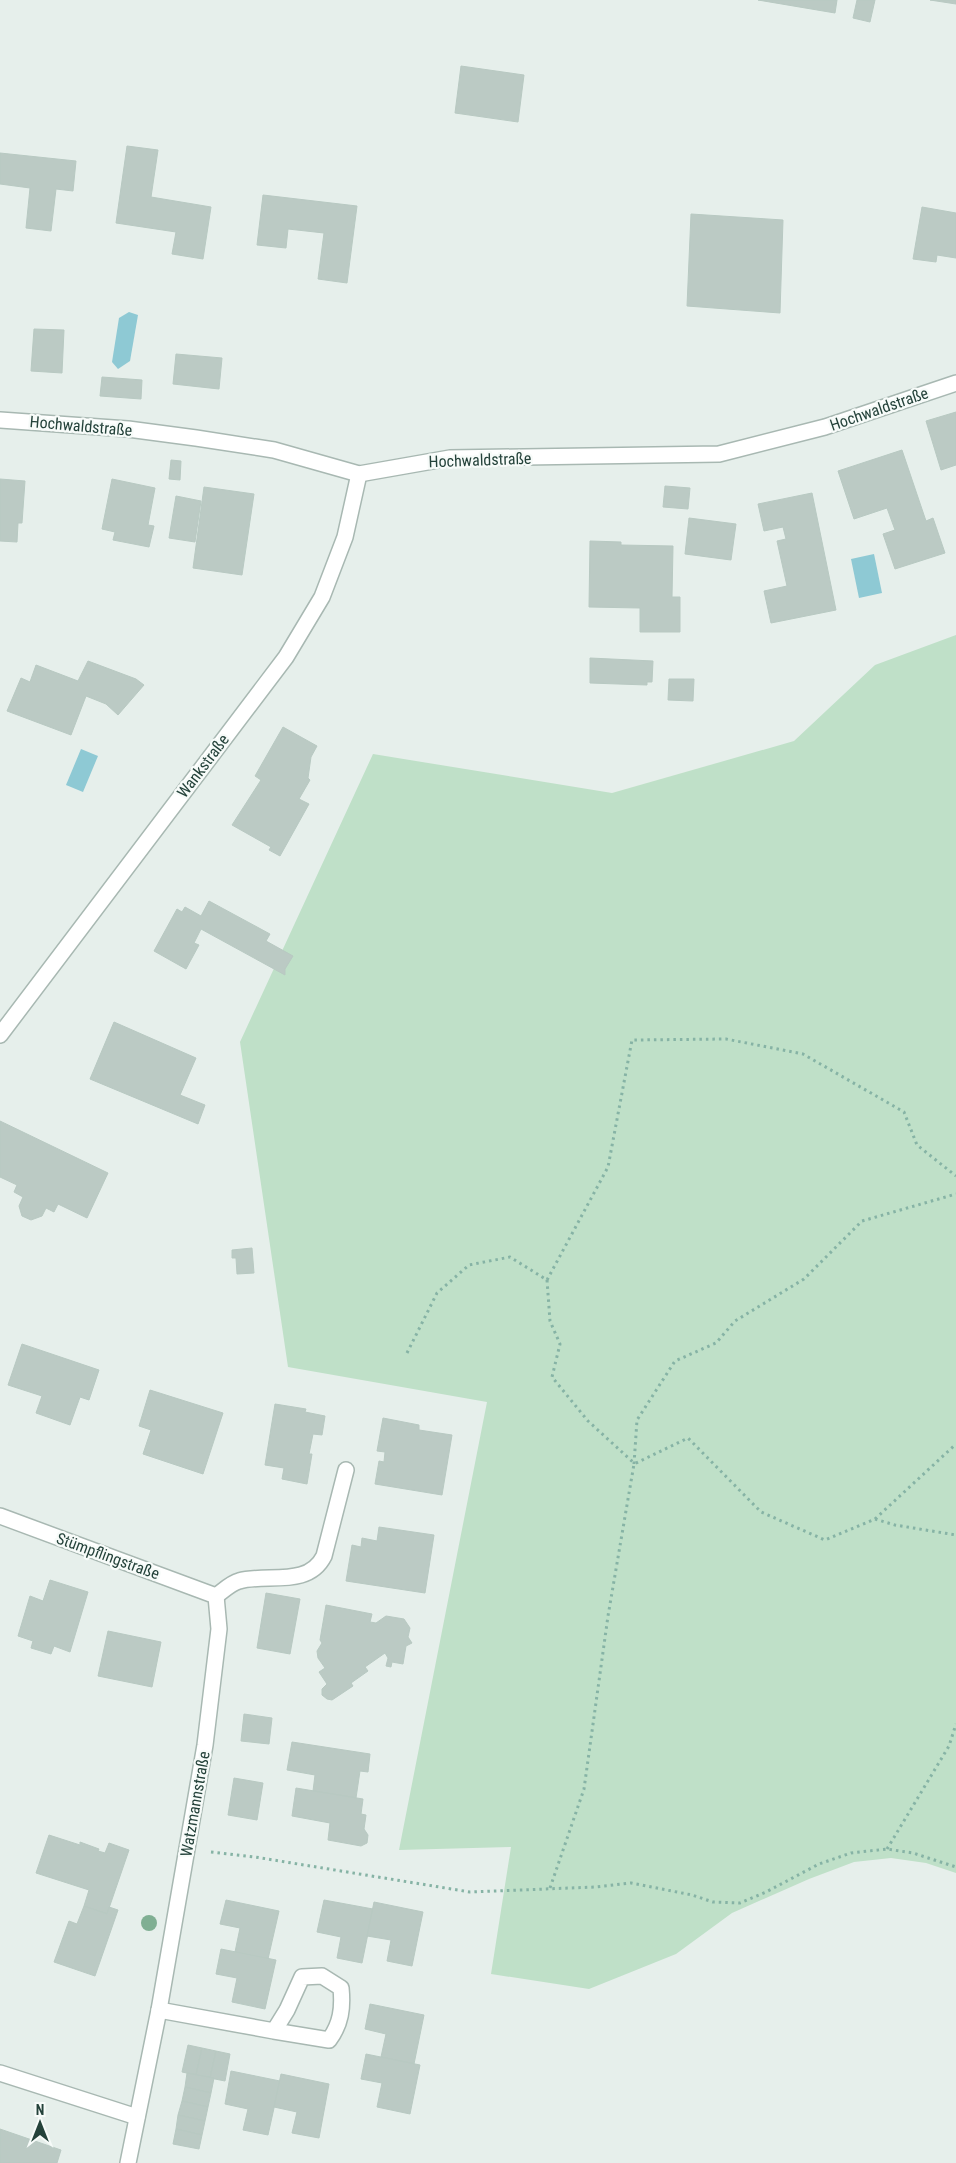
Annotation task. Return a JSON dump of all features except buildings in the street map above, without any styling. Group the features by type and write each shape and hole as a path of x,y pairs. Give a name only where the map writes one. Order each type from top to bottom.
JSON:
{"street":[{"name":"Hochwaldstraße","path":"0,420 128,429 274,450 359,474 450,458 719,454 825,427 956,383"},
{"name":"Wankstraße","path":"0,1035 286,657 322,597 345,536 359,474"},
{"path":"216,1596 238,1581 293,1577 311,1572 319,1565 324,1556 346,1470"},
{"name":"Stümpflingstraße","path":"0,1516 216,1596"},
{"name":"Watzmannstraße","path":"128,2163 159,2010 205,1744 219,1629 216,1596"},
{"path":"159,2010 274,2031 329,2040 337,2030 343,2006 341,1988 322,1976 302,1977 287,2010 274,2031"},
{"path":"0,2073 137,2117"}],"path":[{"path":"634,1464 588,1421 552,1377 560,1344 550,1321 547,1280 608,1167 632,1040 726,1039 803,1054 904,1112 917,1145 956,1176"},
{"path":"550,1888 584,1789 608,1616 634,1464 636,1420 675,1361 716,1343 735,1321 804,1279 862,1221 956,1194"},
{"path":"407,1353 437,1293 469,1265 510,1257 547,1280"},
{"path":"634,1464 688,1438 761,1512 825,1540 875,1519 956,1444"},
{"path":"875,1519 895,1525 956,1535"},
{"path":"887,1849 949,1746 956,1724"},
{"path":"186,1850 255,1857 470,1892 631,1883 692,1895 713,1902 740,1903 766,1892 820,1864 852,1854 887,1849 913,1853 956,1868"}],"green space":[{"path":"956,635 956,1873 926,1863 891,1858 854,1862 809,1879 732,1913 676,1954 589,1989 491,1974 511,1847 399,1850 487,1402 288,1367 240,1042 373,754 612,793 794,741 875,665"}],"water":[{"path":"129,312 138,315 130,361 118,369 112,362 119,318"},
{"path":"874,554 882,593 859,598 851,559"},
{"path":"81,749 98,756 83,792 66,785"}]}
